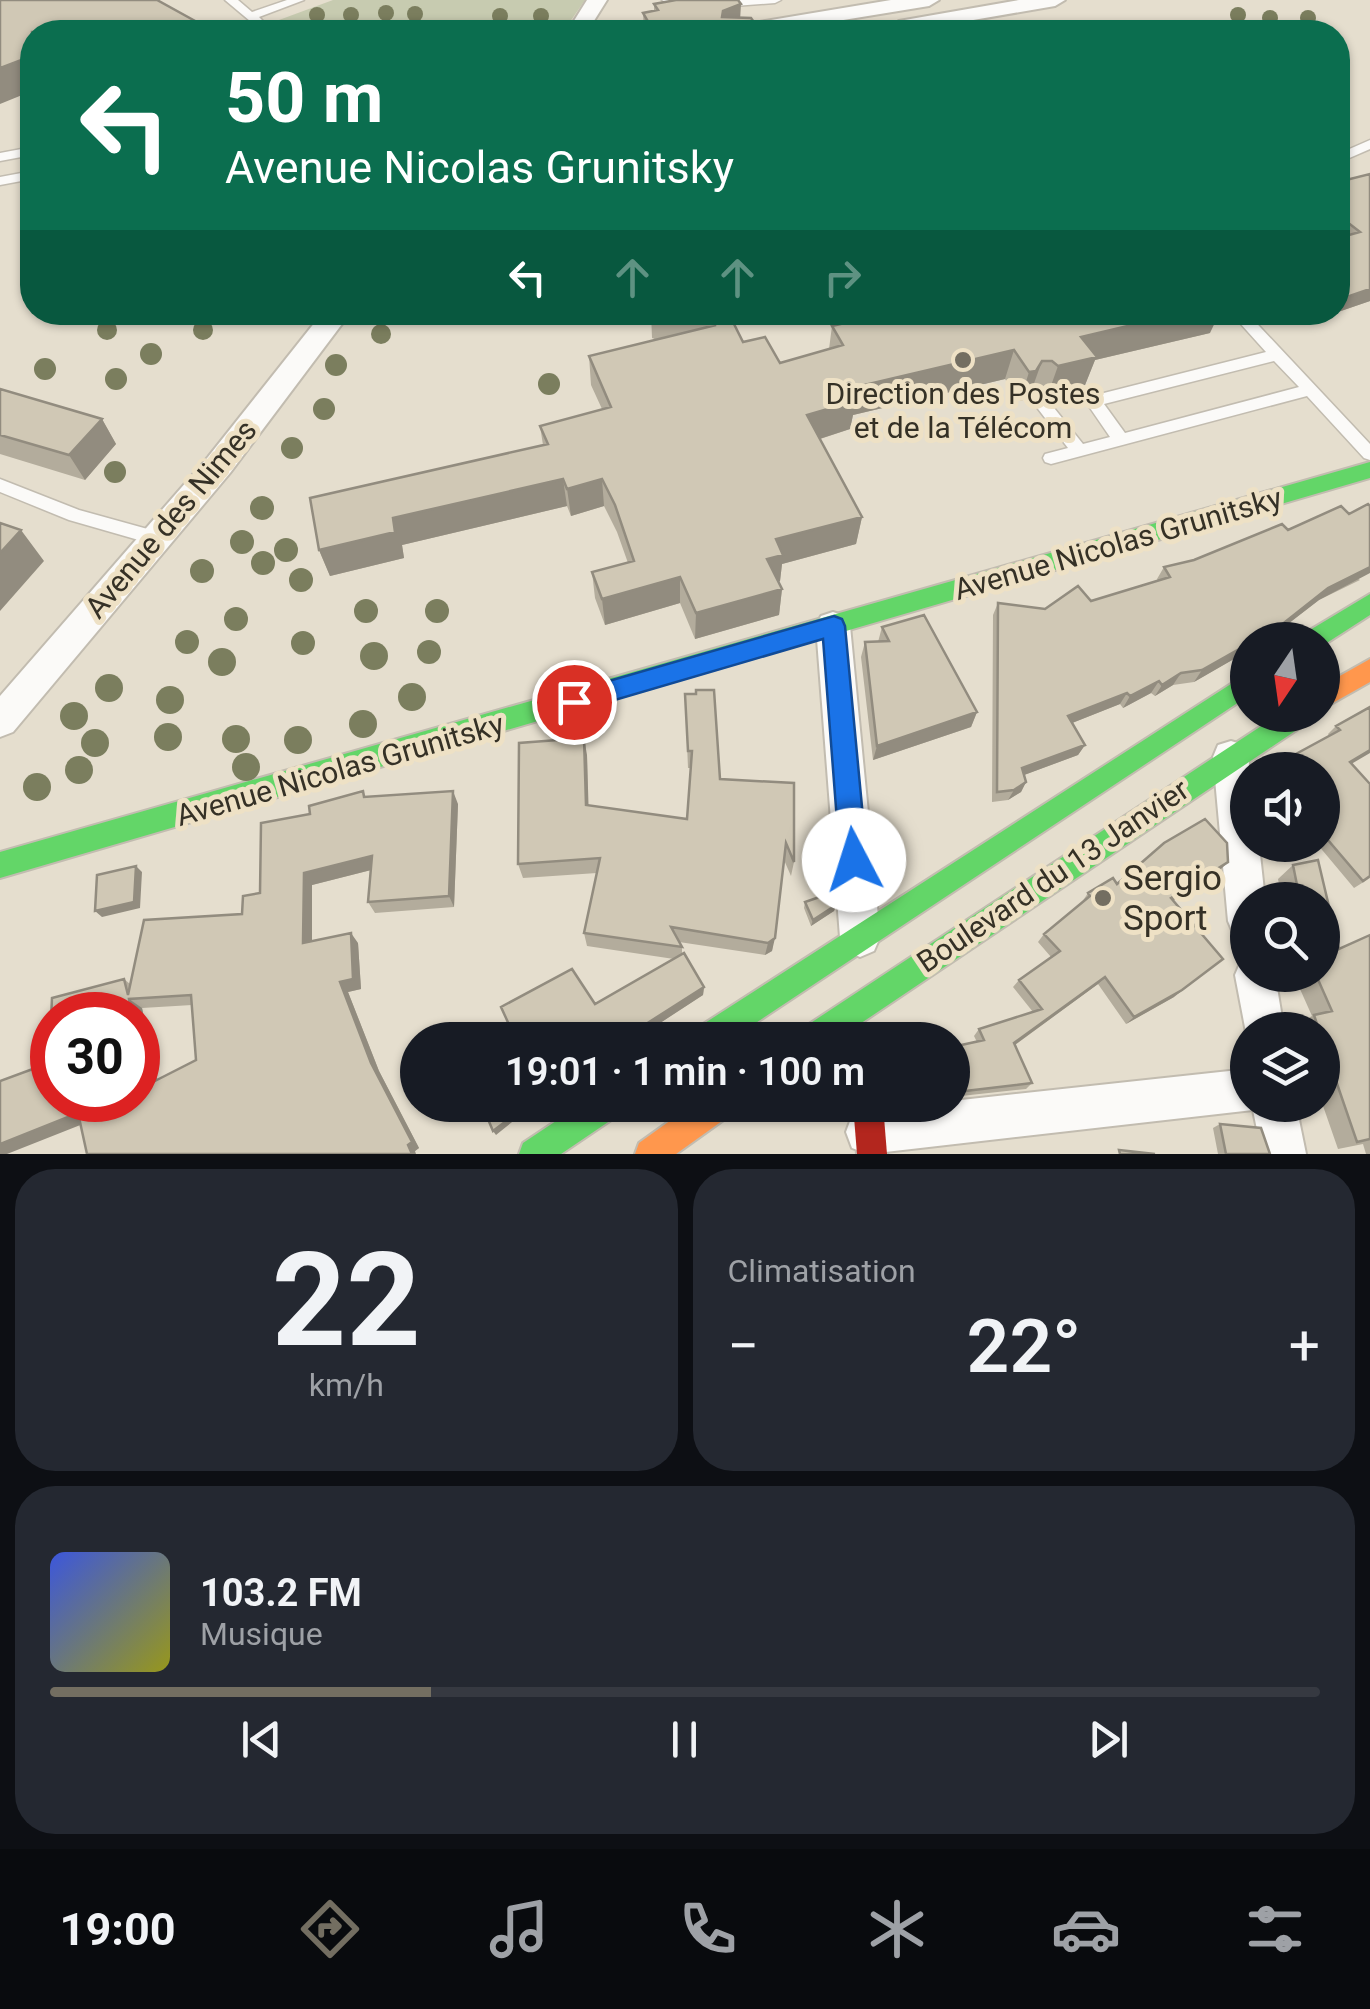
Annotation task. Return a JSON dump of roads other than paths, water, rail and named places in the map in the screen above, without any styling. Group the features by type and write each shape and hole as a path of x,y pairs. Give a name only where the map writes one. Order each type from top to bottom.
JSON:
{"main road":[{"name":"Avenue Nicolas Grunitsky","path":"0,864 92,841 1370,470"},
{"path":"1340,622 1370,603"},
{"path":"1340,689 1370,670"},
{"name":"Boulevard du 13 Janvier","path":"732,1022 1230,695"},
{"name":"Boulevard du 13 Janvier","path":"1239,752 1271,732"},
{"name":"Boulevard du 13 Janvier","path":"836,1022 1230,758"},
{"path":"860,938 867,1022"},
{"path":"534,1154 581,1122"},
{"path":"650,1154 694,1122"}],"street":[{"path":"800,20 929,0"},
{"path":"955,20 1056,0"},
{"name":"Avenue des Nimes","path":"0,721 156,538 328,325"},
{"path":"834,626 860,938"},
{"path":"869,1130 1230,1093"},
{"path":"1277,1122 1284,1154"}],"lane":[{"path":"231,0 256,20"},
{"path":"252,16 298,0"},
{"path":"667,4 722,7 775,0"},
{"path":"1249,325 1370,454"},
{"path":"1120,438 1093,401 1277,355"},
{"path":"1051,458 1310,390"},
{"path":"1038,397 1078,449"},
{"path":"0,485 75,514 156,538"}],"place":[{"name":"Direction des Postes et de la Télécom","path":"963,360"},
{"name":"Sergio Sport","path":"1103,898"}]}
